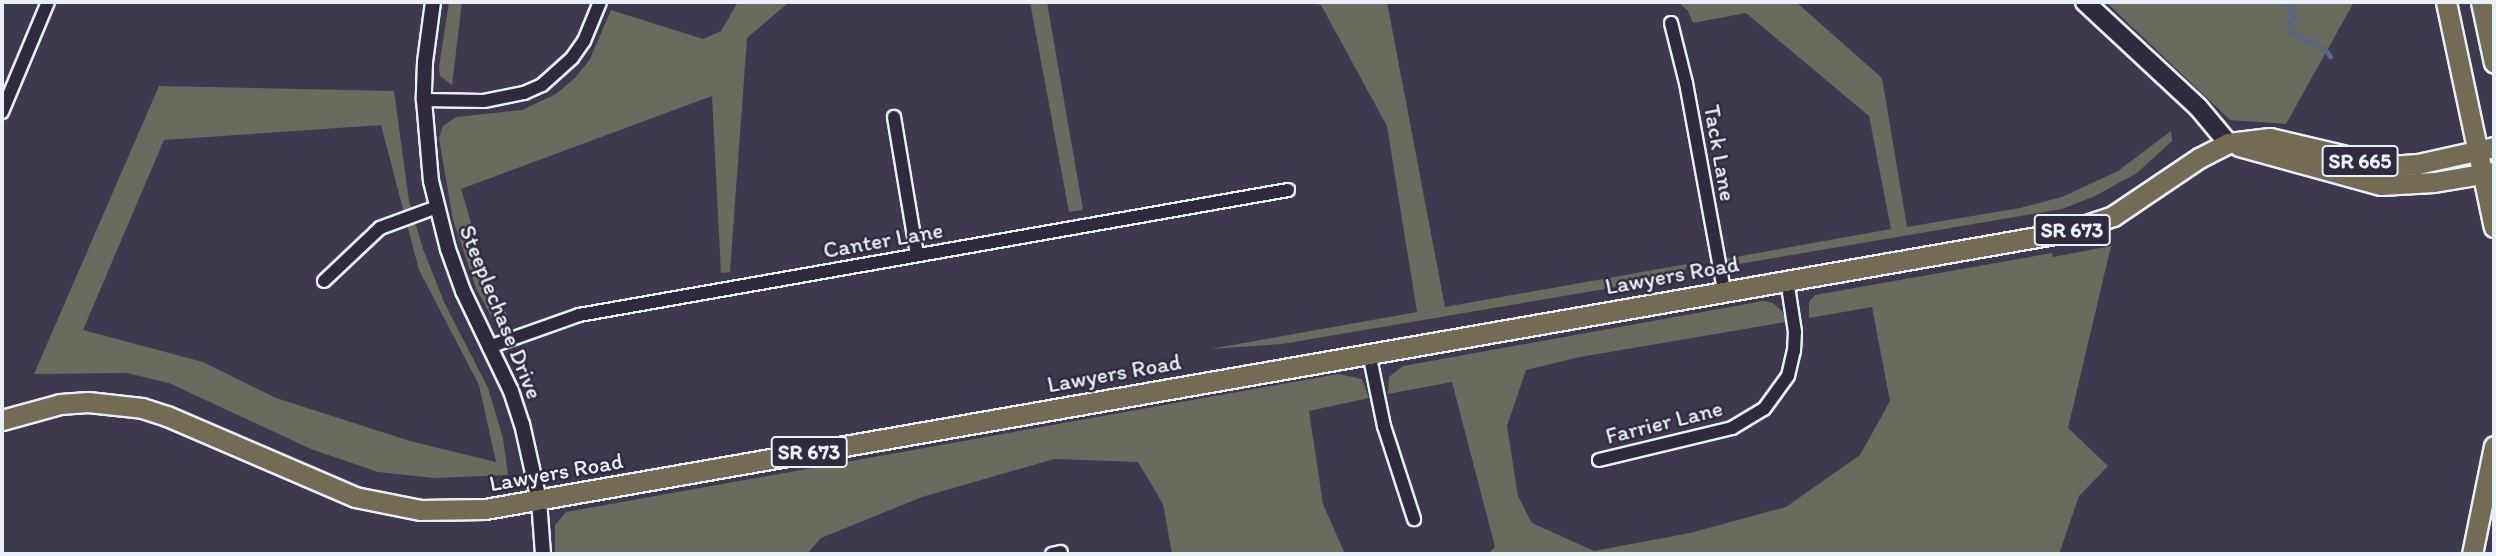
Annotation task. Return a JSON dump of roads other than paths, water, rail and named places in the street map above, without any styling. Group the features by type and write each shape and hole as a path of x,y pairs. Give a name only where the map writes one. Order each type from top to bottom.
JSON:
{"main road":[{"path":"2085,2 2198,107 2228,143"},
{"path":"2446,2 2486,148 2494,227"},
{"path":"2481,2 2494,63"},
{"name":"Lawyers Road","path":"2,420 60,404 116,404 167,416 326,487 389,506 452,511 538,500 2087,226 2133,204 2199,158 2228,143 2270,138 2388,166 2418,164 2486,148"},
{"name":"SR 665","path":"2228,143 2381,185 2412,184 2489,173"},
{"path":"2472,554 2494,446"}],"street":[{"path":"2,112 48,2"},
{"name":"Steeplechase Drive","path":"433,2 425,62 424,100 426,140 437,207 463,290 522,424 538,500 543,554"},
{"path":"424,100 484,102 524,93 542,85 572,58 584,41 600,2"},
{"name":"Tack Lane","path":"1671,23 1687,89 1724,291"},
{"path":"894,117 917,255"},
{"name":"Canter Lane","path":"489,347 579,315 1288,190"},
{"path":"324,281 380,228 437,207"},
{"name":"Farrier Lane","path":"1599,460 1732,428 1764,409 1788,376 1794,351 1795,332 1787,280"},
{"path":"1369,353 1387,436 1414,519"}],"waterway":[{"path":"2287,2 2294,18 2288,23 2293,33 2325,49 2330,56"}]}
